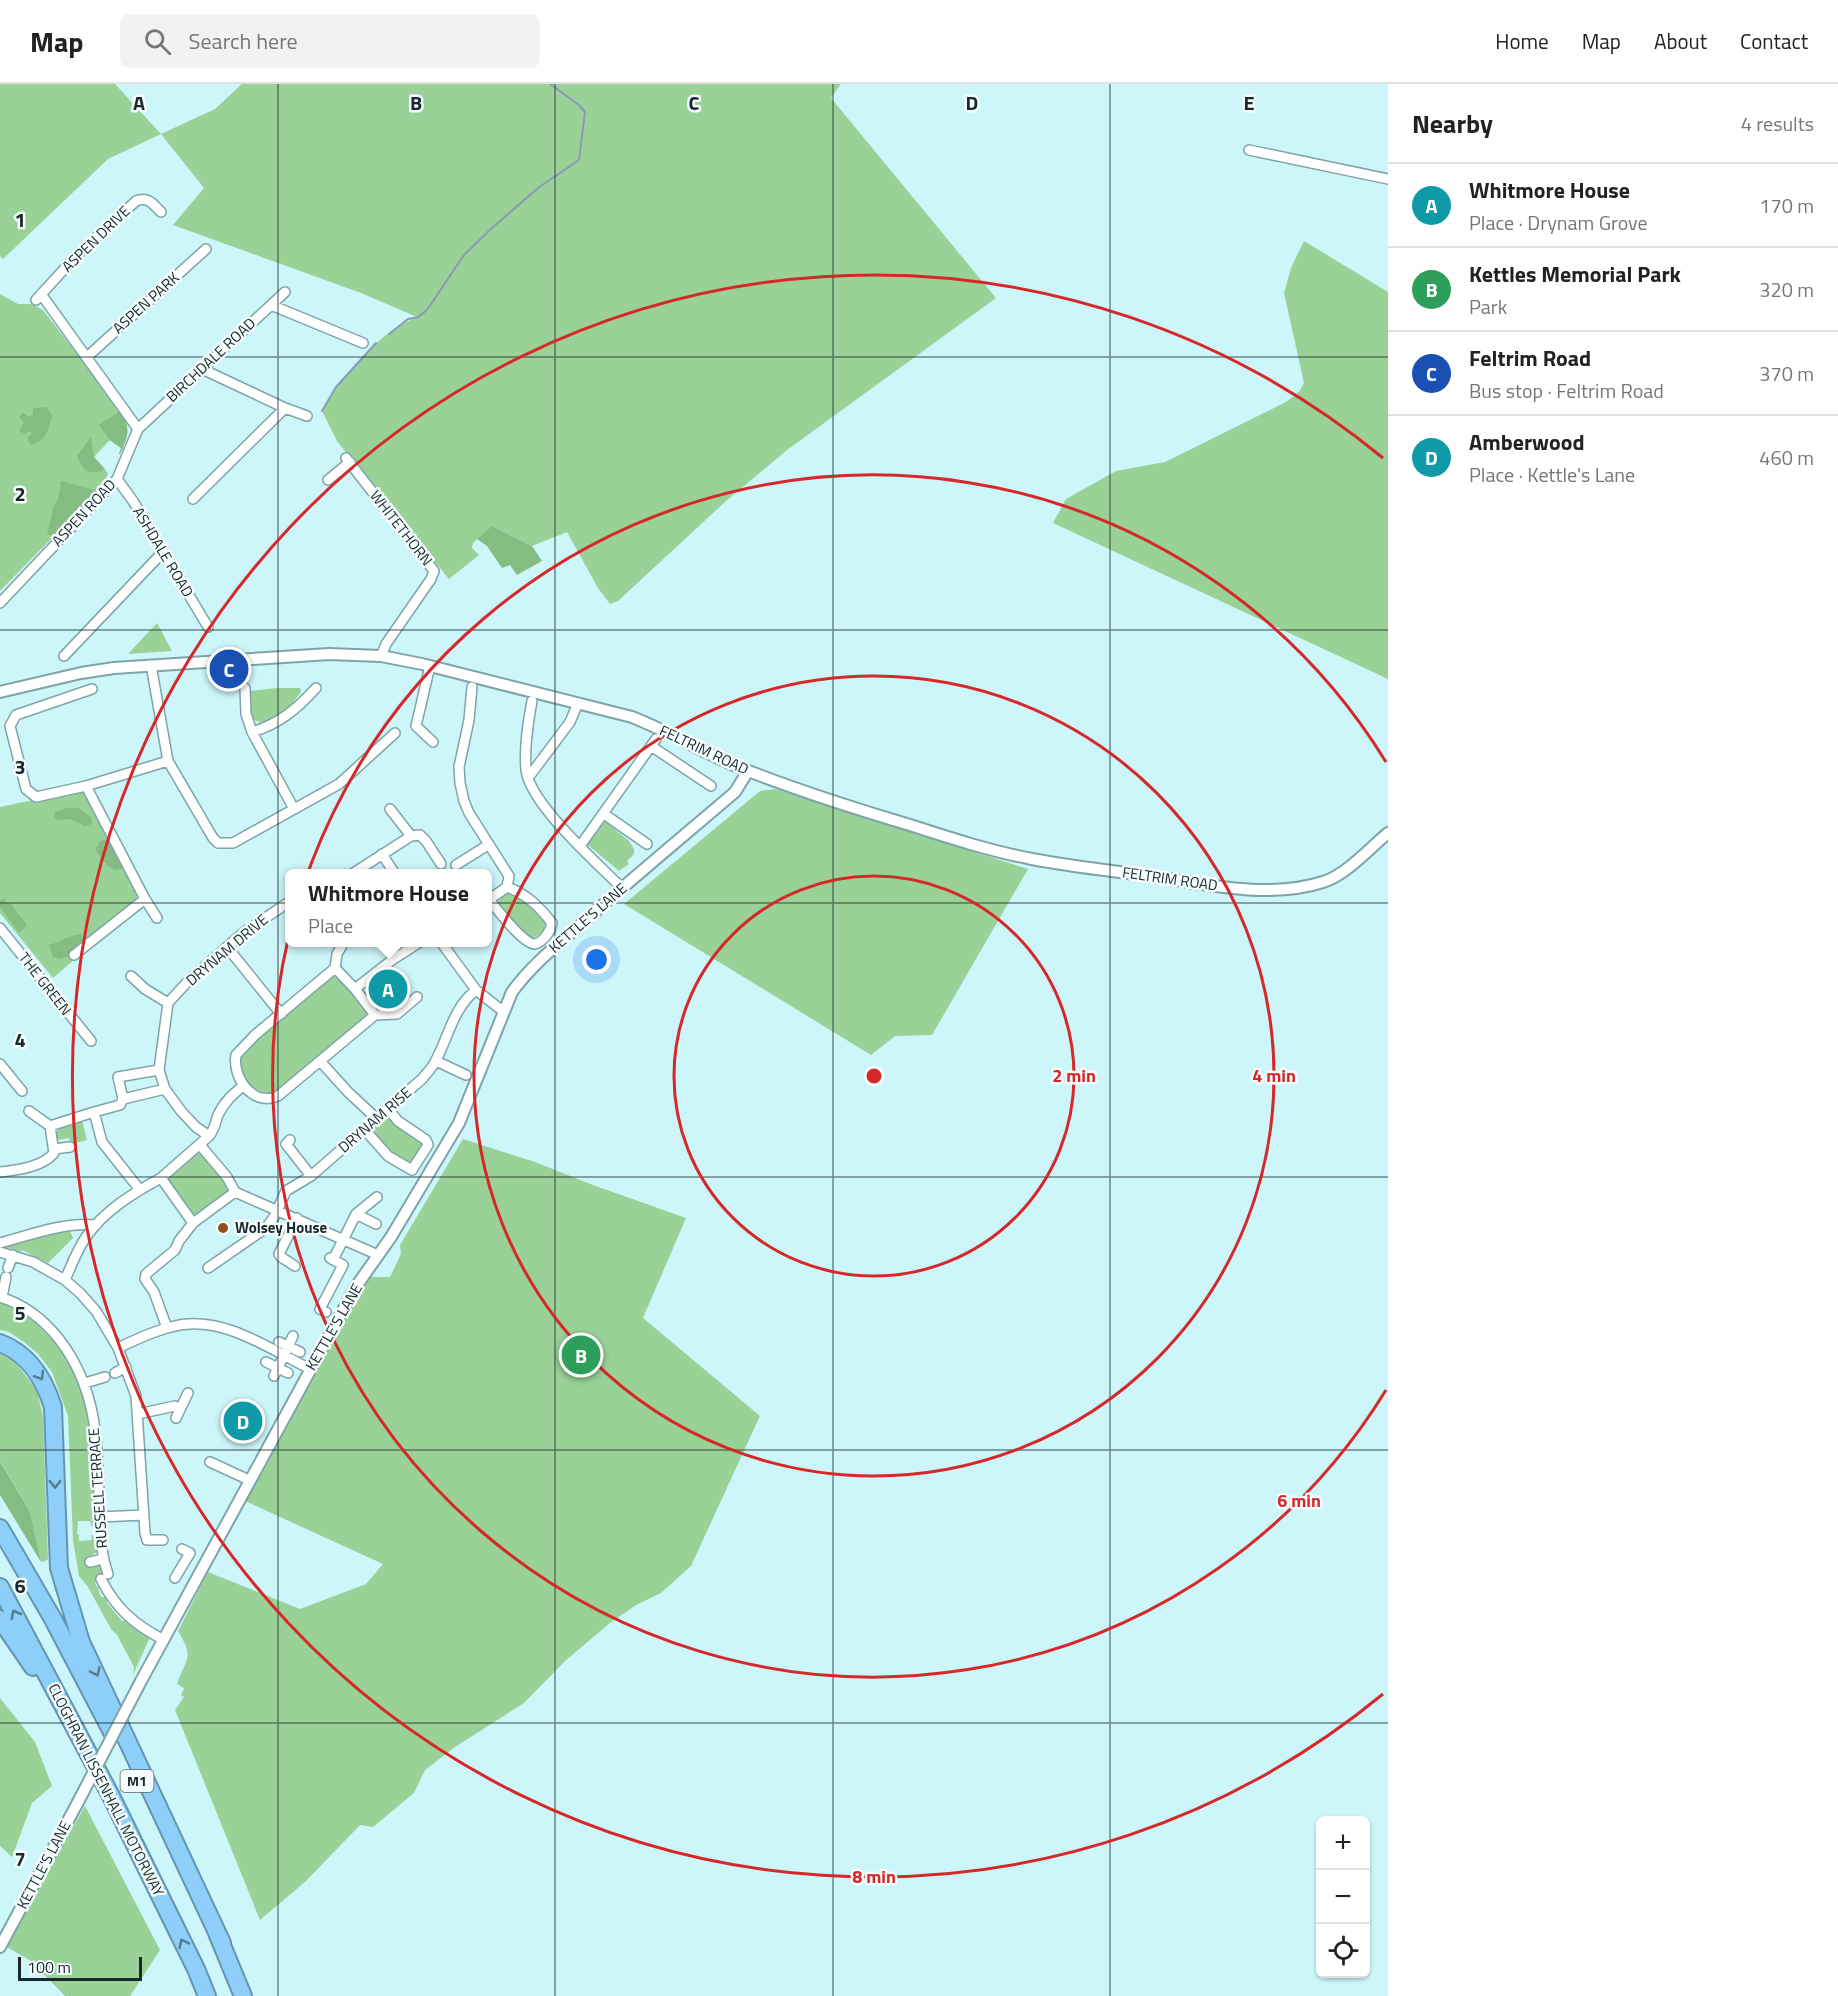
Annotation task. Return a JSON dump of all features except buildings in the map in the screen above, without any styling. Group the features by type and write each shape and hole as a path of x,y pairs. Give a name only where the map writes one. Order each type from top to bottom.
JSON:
{"highway":[{"path":"0,1343 26,1358 34,1367 48,1392 53,1407 58,1568 70,1608 81,1642 222,1943"},
{"name":"CLOGHRAN LISSENHALL MOTORWAY","path":"0,1528 53,1619 222,1943 243,1996"},
{"name":"CLOGHRAN LISSENHALL MOTORWAY","path":"0,1587 111,1796 207,1996"},
{"path":"0,1619 33,1667 111,1796"}],"street":[{"path":"1250,150 1388,178"},
{"name":"ASPEN DRIVE","path":"87,357 39,297 76,256 136,201 148,199 161,212"},
{"name":"ASPEN PARK","path":"87,357 206,249"},
{"name":"BIRCHDALE ROAD","path":"138,429 285,292"},
{"path":"271,305 363,343"},
{"path":"87,357 138,429"},
{"path":"202,369 307,416"},
{"path":"193,499 285,408"},
{"name":"ASPEN ROAD","path":"0,603 117,479 138,429"},
{"name":"WHITETHORN","path":"328,480 348,460 434,571 431,579 386,644 381,656"},
{"name":"ASHDALE ROAD","path":"117,479 133,501 208,627"},
{"path":"64,656 163,552"},
{"name":"FELTRIM ROAD","path":"0,692 81,673 151,665 329,654 381,656 430,666 632,717 748,771 875,815 1030,859 1248,889 1281,888 1324,882 1341,873 1388,833"},
{"path":"151,665 168,761 207,829 218,843 233,843 339,784 395,733"},
{"path":"430,666 416,726 433,742"},
{"path":"472,687 469,720 459,767 460,783 469,813 509,876 507,887 492,898"},
{"path":"245,688 246,714 252,732 294,809"},
{"path":"252,732 284,719 316,688"},
{"path":"92,689 16,715 11,720 10,726 26,789 36,797 86,786 168,761"},
{"path":"532,700 526,750 528,777 538,798 580,846 622,888"},
{"path":"528,777 570,722 578,703"},
{"path":"580,846 654,742 711,786"},
{"name":"KETTLE'S LANE","path":"0,1947 249,1480 355,1288 394,1233 459,1123 512,992 525,975 622,888 735,792 748,771"},
{"path":"86,786 157,918"},
{"path":"390,809 411,836"},
{"path":"604,814 647,844"},
{"path":"358,869 411,836 420,835 441,864"},
{"path":"456,864 488,845"},
{"path":"382,854 391,869"},
{"path":"492,905 528,942 534,944 543,940 551,929 552,922 521,892 507,887"},
{"path":"74,955 145,898"},
{"name":"DRYNAM DRIVE","path":"168,1003 190,979 243,933 285,905"},
{"name":"THE GREEN","path":"0,927 91,1041"},
{"path":"227,947 281,1014"},
{"path":"341,947 334,968 255,1035 236,1055 235,1070 243,1086 253,1095 263,1099 278,1096 375,1015 397,1014 417,997"},
{"path":"355,989 412,947"},
{"path":"445,947 476,990 504,1012"},
{"path":"334,968 355,989 375,1015"},
{"path":"131,976 168,1003 159,1070 165,1089 187,1120 208,1136"},
{"name":"DRYNAM RISE","path":"276,1209 291,1186 311,1176 422,1079 436,1061 462,1003 476,990"},
{"path":"320,1061 376,1119"},
{"path":"436,1061 466,1075"},
{"path":"0,1064 22,1091"},
{"path":"50,1126 120,1105 123,1099 118,1077 159,1070"},
{"path":"65,1280 79,1248 96,1225 107,1214 160,1178 201,1145 214,1129 217,1117 225,1103 243,1086"},
{"path":"123,1099 165,1089"},
{"path":"365,1130 388,1156 412,1170 428,1145 426,1140 398,1121 389,1110"},
{"path":"0,1173 41,1163 54,1153 50,1126 29,1111"},
{"path":"94,1112 102,1142 140,1190"},
{"path":"290,1140 286,1144 311,1176"},
{"path":"201,1145 235,1192 378,1255"},
{"path":"54,1149 70,1147"},
{"path":"160,1178 193,1223"},
{"path":"167,1328 154,1292 145,1279 146,1274 175,1250 193,1223 235,1192"},
{"path":"326,1312 320,1309 343,1264 332,1259 345,1239 356,1214 377,1197"},
{"path":"208,1268 266,1228 276,1209"},
{"path":"356,1214 376,1224"},
{"path":"295,1266 279,1254 297,1218"},
{"path":"0,1244 37,1233 85,1224 96,1225"},
{"path":"0,1252 44,1268 65,1280 96,1311 118,1348 136,1396 147,1540 141,1549"},
{"path":"1,1297 13,1255"},
{"name":"RUSSELL TERRACE","path":"1,1297 26,1309 53,1331 74,1361 85,1383 96,1442 99,1517 105,1577 120,1609 129,1619 164,1640"},
{"path":"118,1348 167,1328 200,1323 229,1329 286,1351 300,1352"},
{"path":"276,1372 293,1336"},
{"path":"279,1342 286,1351 310,1369"},
{"path":"266,1362 276,1372 288,1373"},
{"path":"115,1373 126,1367"},
{"path":"85,1383 105,1377"},
{"path":"138,1414 175,1406 178,1413 188,1393"},
{"path":"210,1462 249,1480"},
{"path":"99,1517 144,1515"},
{"path":"147,1540 163,1540"},
{"path":"175,1578 190,1553 182,1549"},
{"path":"90,1562 103,1558"},
{"path":"182,1565 199,1576"}],"green space":[{"path":"0,84 115,84 161,134 108,159 3,259 0,256"},
{"path":"242,84 841,84 831,98 996,298 787,450 726,501 618,601 610,604 598,588 567,532 532,546 492,526 473,543 472,548 479,555 449,579 337,441 322,411 340,383 363,356 389,333 417,317 361,293 173,225 204,188 161,134 215,109"},
{"path":"1304,241 1388,292 1388,679 1053,523 1066,499 1116,471 1165,462 1286,402 1299,392 1304,383 1284,293 1291,268"},
{"path":"0,294 18,304 31,304 43,310 121,411 127,432 120,454 121,448 110,440 94,457 108,473 103,486 0,591"},
{"path":"47,407 52,416 48,430 41,440 32,445 28,442 28,437 32,433 30,431 25,434 19,431 24,422 19,417 23,413 29,417 33,414 33,408"},
{"path":"121,411 127,432 119,454 121,448 110,440 99,425"},
{"path":"91,437 94,457 105,469 95,472 87,471 77,456"},
{"path":"61,481 98,491 56,534 47,535 54,505 58,500"},
{"path":"492,526 532,546 542,561 517,575 510,565 502,568 487,546 477,539"},
{"path":"157,623 172,651 128,654"},
{"path":"300,688 301,692 285,713 263,723 253,719 249,712 248,691"},
{"path":"775,789 1028,869 932,1035 895,1036 871,1055 624,904 760,791"},
{"path":"75,791 85,793 138,891 136,900 72,950 76,958 53,978 0,913 0,807"},
{"path":"67,808 79,808 91,817 92,824 85,826 69,819 57,820 54,817 55,812"},
{"path":"605,821 629,841 634,849 634,854 627,861 629,864 619,871 588,845"},
{"path":"109,839 124,866 122,869 115,870 108,866 95,850 100,841"},
{"path":"512,892 525,899 545,923 539,935 531,939 525,935 498,906 499,897 504,893"},
{"path":"4,898 6,902 12,904 27,925 19,933 0,907 0,901"},
{"path":"81,934 83,941 72,950 74,955 59,959 53,957 49,945"},
{"path":"331,975 338,976 366,1009 366,1017 275,1092 267,1093 252,1087 242,1075 240,1059 242,1051"},
{"path":"390,1117 424,1143 413,1162 408,1164 394,1155 374,1134 372,1130 382,1120"},
{"path":"82,1120 87,1140 71,1144 69,1138 57,1140 56,1132 62,1126"},
{"path":"463,1139 535,1162 686,1218 643,1318 760,1416 691,1566 661,1593 636,1605 610,1623 565,1661 524,1703 455,1747 425,1770 414,1793 373,1827 360,1825 306,1881 260,1920 175,1710 184,1697 181,1695 184,1688 177,1684 188,1653 178,1631 208,1572 300,1609 366,1584 383,1564 245,1501 369,1277 390,1277 401,1254 400,1245"},
{"path":"197,1153 216,1170 228,1192 198,1214 193,1214 168,1181 169,1177"},
{"path":"70,1231 73,1238 48,1263 22,1250 21,1252 5,1247 7,1244"},
{"path":"0,1302 25,1313 46,1331 72,1365 83,1390 93,1446 95,1523 92,1527 90,1521 78,1521 77,1534 79,1541 92,1540 91,1535 96,1538 97,1552 87,1559 101,1566 104,1573 99,1575 100,1578 95,1582 97,1587 102,1587 98,1589 101,1597 107,1597 107,1603 122,1621 126,1621 150,1637 133,1675 134,1667 117,1635 79,1576 73,1540 68,1416 52,1372 38,1354 9,1332 0,1330"},
{"path":"0,1354 20,1368 37,1390 43,1416 48,1560 41,1562 30,1512 0,1460"},
{"path":"0,1461 30,1512 41,1562 0,1495"},
{"path":"0,1698 35,1742 52,1786 32,1803 12,1857 0,1846"},
{"path":"85,1806 160,1950 130,1996 65,1996 31,1961 5,1946"}],"waterway":[{"path":"389,334 408,319 418,317 427,310 464,255 492,228 538,188 579,160 585,112 550,84"},
{"path":"322,411 336,387 376,343"}],"place":[{"name":"Feltrim Road","path":"229,669"},
{"name":"Whitmore House","path":"388,989"},
{"name":"Wolsey House","path":"223,1228"},
{"name":"Kettles Memorial Park","path":"581,1355"},
{"name":"Amberwood","path":"243,1421"}]}
